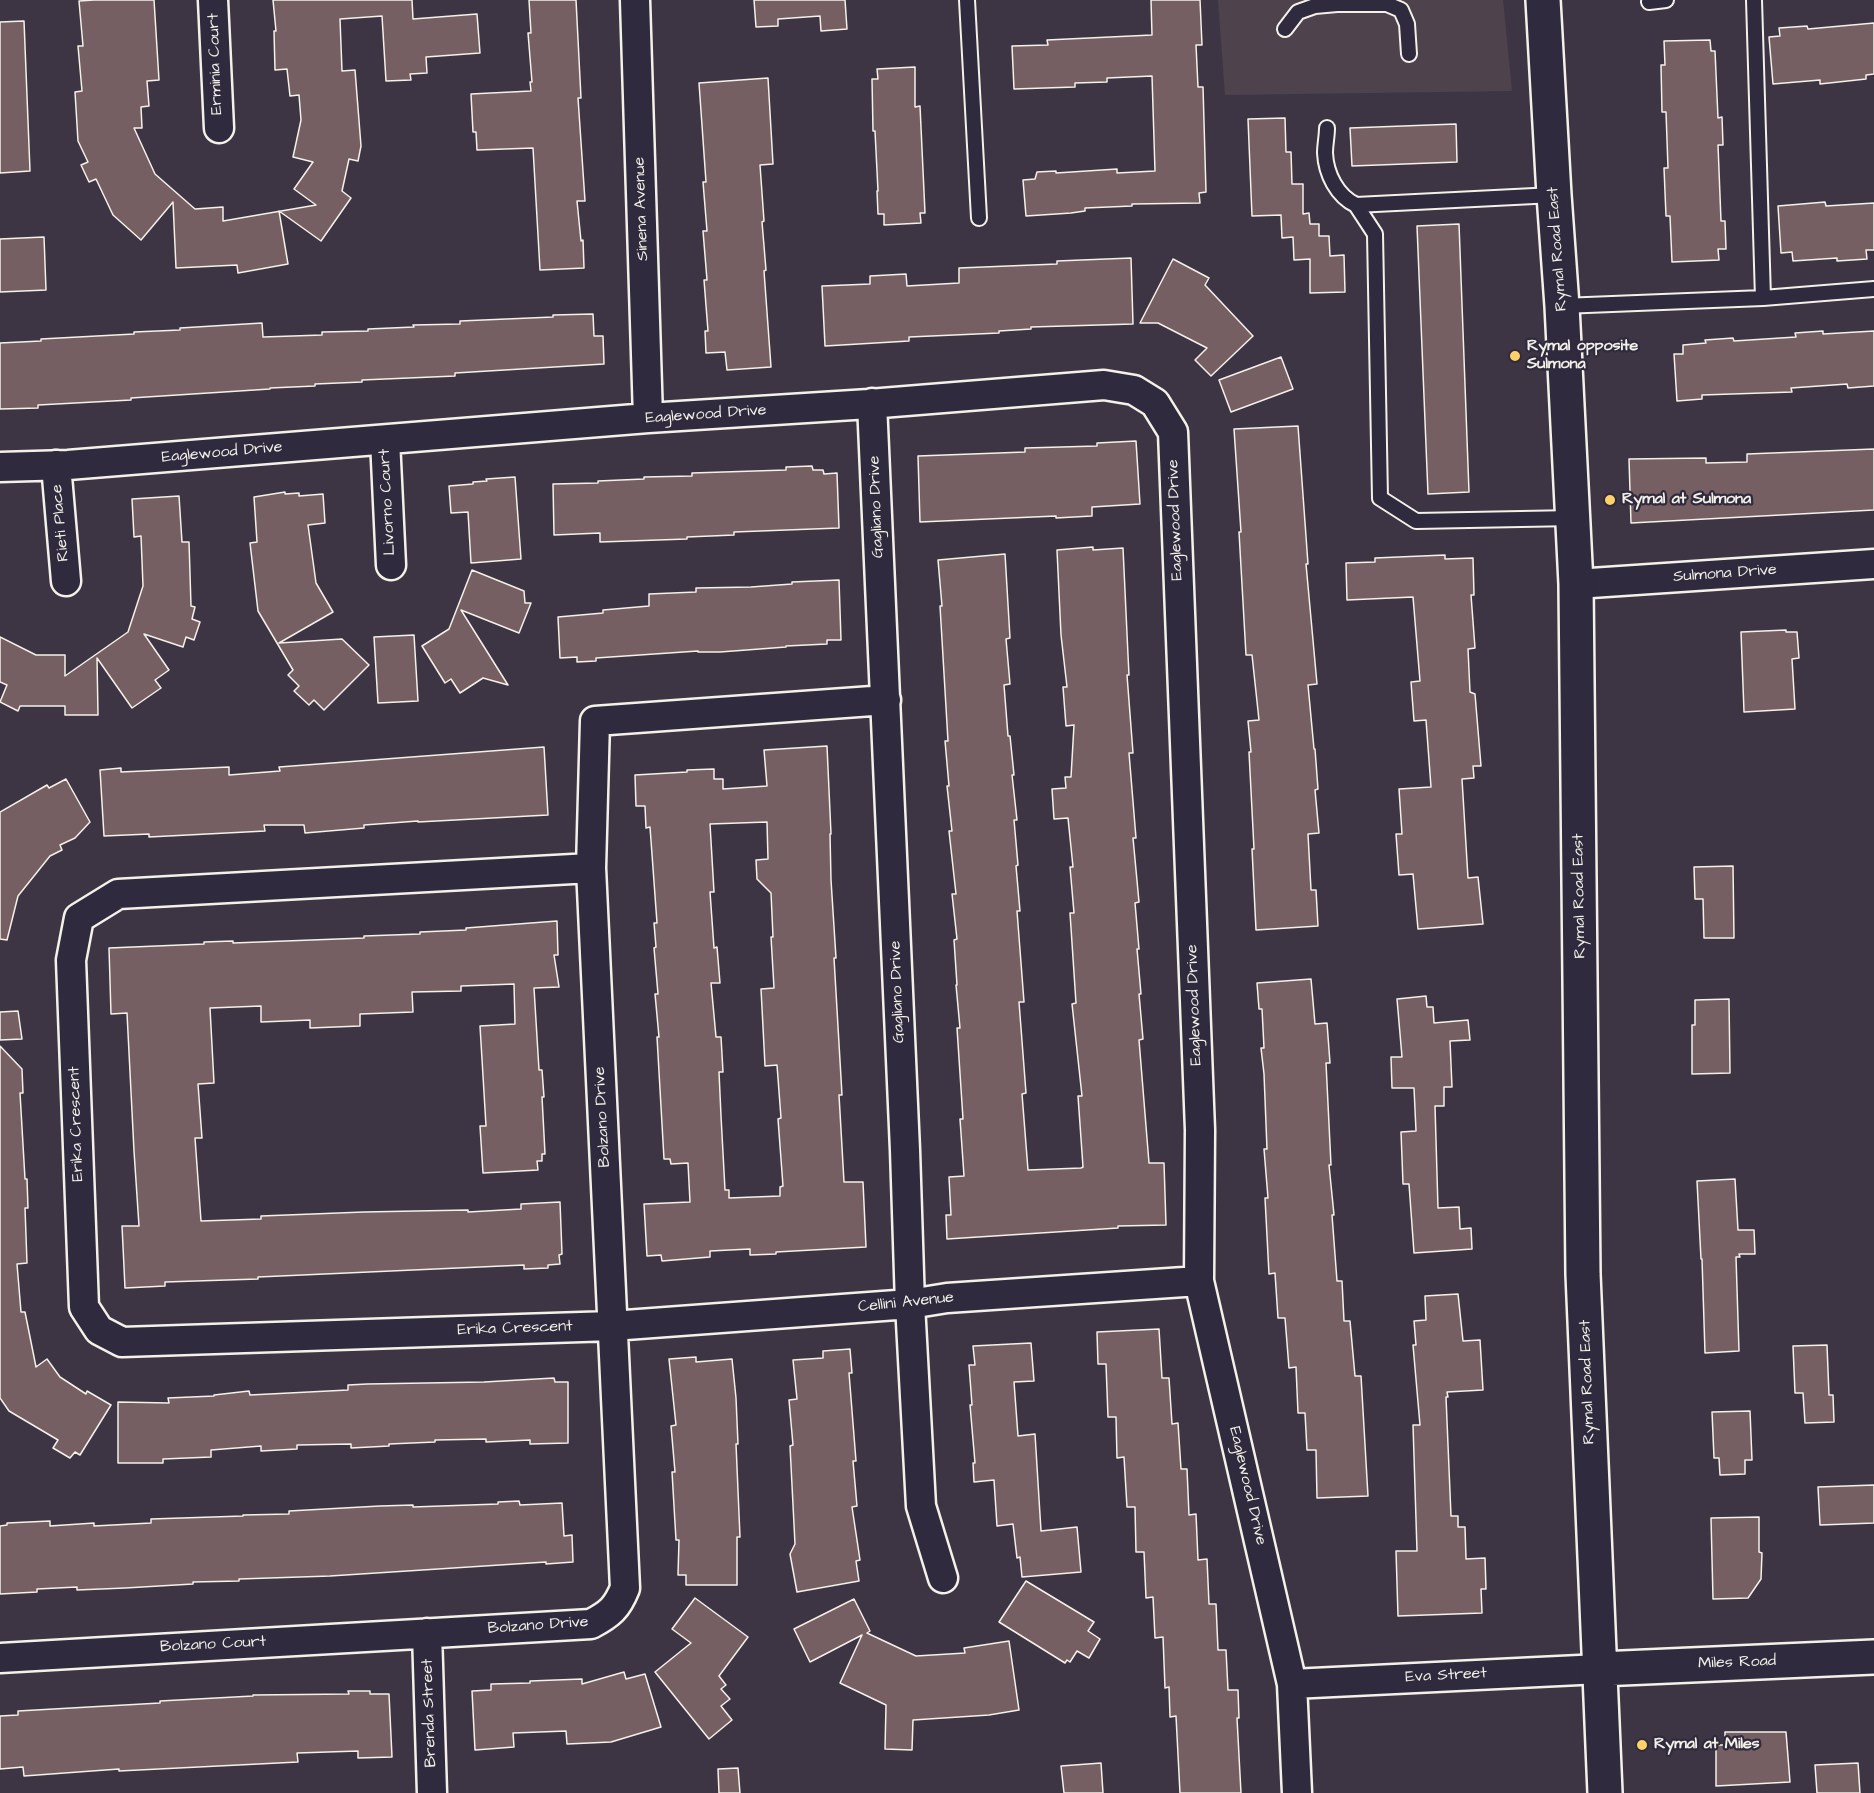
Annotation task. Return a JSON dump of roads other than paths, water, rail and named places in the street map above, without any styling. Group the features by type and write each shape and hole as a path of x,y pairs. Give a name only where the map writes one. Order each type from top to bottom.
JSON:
{"main road":[{"name":"Rymal Road East","path":"1543,0 1574,518 1583,1274 1605,1793"},
{"name":"Miles Road","path":"1600,1669 1874,1657"}],"street":[{"name":"Erminia Court","path":"213,0 219,128"},
{"name":"Sinena Avenue","path":"635,0 648,418"},
{"name":"Eaglewood Drive","path":"0,467 56,465 648,418 1104,385 1134,390 1155,403 1173,432 1200,1130 1200,1281 1292,1684 1298,1793"},
{"name":"Gagliano Drive","path":"872,403 910,1304 921,1506 943,1578"},
{"name":"Livorno Court","path":"385,440 391,565"},
{"name":"Rieti Place","path":"56,465 66,581"},
{"name":"Sulmona Drive","path":"1576,584 1874,564"},
{"name":"Bolzano Drive","path":"427,1633 591,1624 606,1616 618,1605 625,1588 591,868 596,721 886,700"},
{"name":"Erika Crescent","path":"591,868 118,894 80,918 71,960 84,1307 99,1330 122,1342 612,1326"},
{"name":"Cellini Avenue","path":"612,1326 910,1304 947,1298 1200,1281"},
{"name":"Bolzano Court","path":"0,1658 427,1633"},
{"name":"Brenda Street","path":"427,1633 432,1793"},
{"name":"Eva Street","path":"1292,1684 1600,1669"}],"lane":[{"path":"967,0 979,218"},
{"path":"1649,2 1666,0"},
{"path":"1754,0 1763,298"},
{"path":"1285,29 1298,12 1315,6 1387,4 1401,10 1407,24 1409,54"},
{"path":"1327,128 1325,153 1330,179 1346,201 1356,205 1554,195"},
{"path":"1356,205 1375,234 1380,498 1416,521 1574,518"},
{"path":"1562,306 1763,298 1874,289"}],"place":[{"name":"Rymal opposite Sulmona","path":"1515,356"},
{"name":"Rymal at Sulmona","path":"1610,500"},
{"name":"Rymal at Miles","path":"1642,1745"}]}
